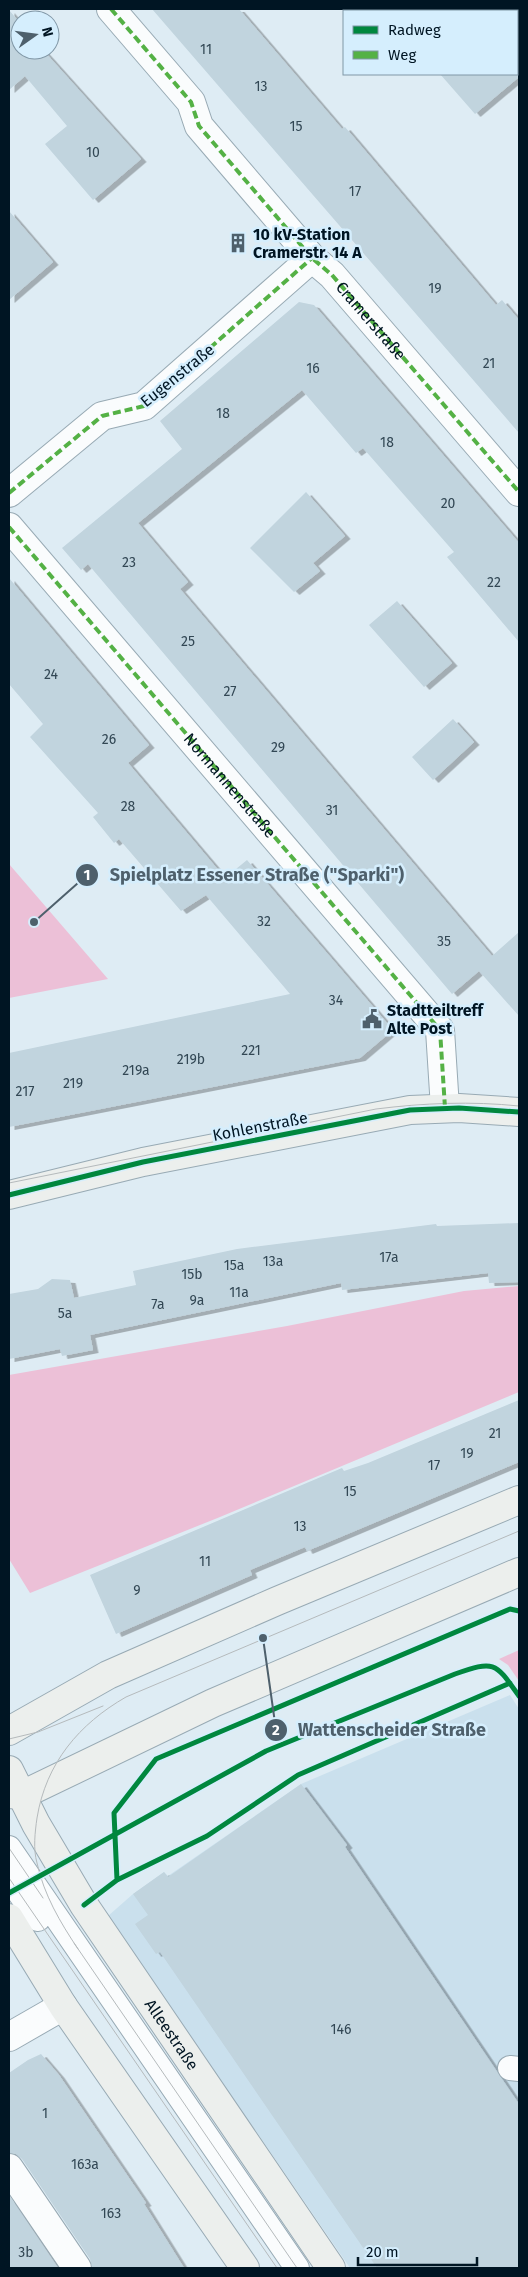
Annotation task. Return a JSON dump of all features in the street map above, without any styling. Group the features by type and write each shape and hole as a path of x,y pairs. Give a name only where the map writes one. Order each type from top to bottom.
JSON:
{"main road":[{"name":"Kohlenstraße","path":"9,1195 143,1162 410,1110 445,1108 519,1112"},
{"path":"9,1731 108,1675 277,1601 519,1500"},
{"path":"15,1794 213,1703 519,1572"},
{"name":"Alleestraße","path":"9,1770 15,1794 84,1905 331,2268"},
{"path":"9,1918 63,2006 245,2268"},
{"path":"9,1951 63,2006"}],"street":[{"name":"Cramerstraße","path":"111,9 191,102 199,126 312,258 332,275 519,492"},
{"name":"Eugenstraße","path":"9,493 102,416 144,406 312,258"},
{"name":"Normannenstraße","path":"9,527 440,1030 445,1108"},
{"path":"9,2037 28,2024 63,2006"},
{"path":"9,2168 77,2268"}],"lane":[{"path":"9,1848 297,2268"},
{"path":"9,1878 277,2268"}],"shaded area":[{"path":"9,864 108,979 9,998"},
{"path":"519,1286 519,1392 220,1517 30,1593 9,1559 9,1375 287,1326 464,1291"},
{"path":"519,1650 519,1681 508,1665 499,1659"},
{"path":"510,1695 519,1709 519,2268 350,2268 108,1916 133,1894 164,1872 168,1876 301,1784"}],"building":[{"path":"152,9 239,9 342,129 345,127 496,305 502,300 519,320 519,433"},
{"path":"9,10 10,60 52,60 141,159 93,200 45,144 67,126 25,76 9,90"},
{"path":"519,74 519,77 475,114 441,75"},
{"path":"9,211 53,262 9,300"},
{"path":"299,302 314,305 519,543 519,642 447,557 454,552 363,448 356,453 302,390 138,523 188,582 180,589 492,956 519,932 519,1016 479,971 452,994 88,564 81,570 62,548 182,449 160,421"},
{"path":"306,492 345,536 313,563 320,571 294,592 250,548"},
{"path":"9,578 149,745 128,763 225,878 247,860 393,1030 360,1058 9,1127 9,1053 290,994 206,895 181,911 119,839 114,843 93,817 98,813 30,737 43,724 9,684"},
{"path":"397,601 452,663 424,687 369,625"},
{"path":"453,719 474,742 433,780 412,757"},
{"path":"519,1223 519,1282 489,1283 488,1273 342,1290 341,1283 90,1335 93,1350 62,1356 60,1349 9,1359 9,1294 38,1289 52,1279 70,1280 74,1298 136,1285 133,1271 237,1249 436,1224 437,1226"},
{"path":"519,1400 519,1462 307,1551 305,1547 250,1570 252,1575 116,1634 90,1575 342,1468 344,1471 368,1463"},
{"path":"301,1784 347,1845 345,1847 519,2104 519,2268 377,2268 160,1952 156,1954 135,1924 148,1915 133,1894 164,1872 168,1877"},
{"path":"41,2054 59,2075 146,2203 144,2204 184,2268 92,2268 90,2259 22,2159 16,2154 9,2153 9,2073"},
{"path":"9,2195 58,2268 9,2268"}],"tram line":[{"path":"9,1183 376,1109 448,1103 519,1106"},
{"path":"78,1949 48,1897 36,1858 35,1840 41,1798 48,1780 67,1747 80,1733 109,1708 126,1697 519,1531"},
{"path":"9,1739 38,1732 103,1706"},
{"path":"9,1848 43,1898"},
{"path":"9,1878 277,2268"},
{"path":"74,1943 297,2268"}],"marked path":[{"path":"111,9 191,102 199,126 312,258 332,275 519,492"},
{"path":"9,493 102,416 144,406 312,258"},
{"path":"9,527 440,1030 445,1108"}],"cycle path":[{"path":"9,1195 143,1162 410,1110 459,1108 519,1112"},
{"path":"117,1880 114,1813 156,1759 510,1609 519,1611"},
{"path":"9,1893 266,1751 455,1674 478,1667 493,1667 499,1670 519,1696"},
{"path":"84,1905 117,1880 207,1836 298,1775 510,1683"}],"place":[{"name":"10 kV-Station Cramerstr. 14 A","path":"238,243"},
{"name":"Spielplatz Essener Straße (\"Sparki\")","path":"34,922"},
{"name":"Stadtteiltreff Alte Post","path":"372,1019"},
{"name":"Wattenscheider Straße","path":"263,1638"}]}
